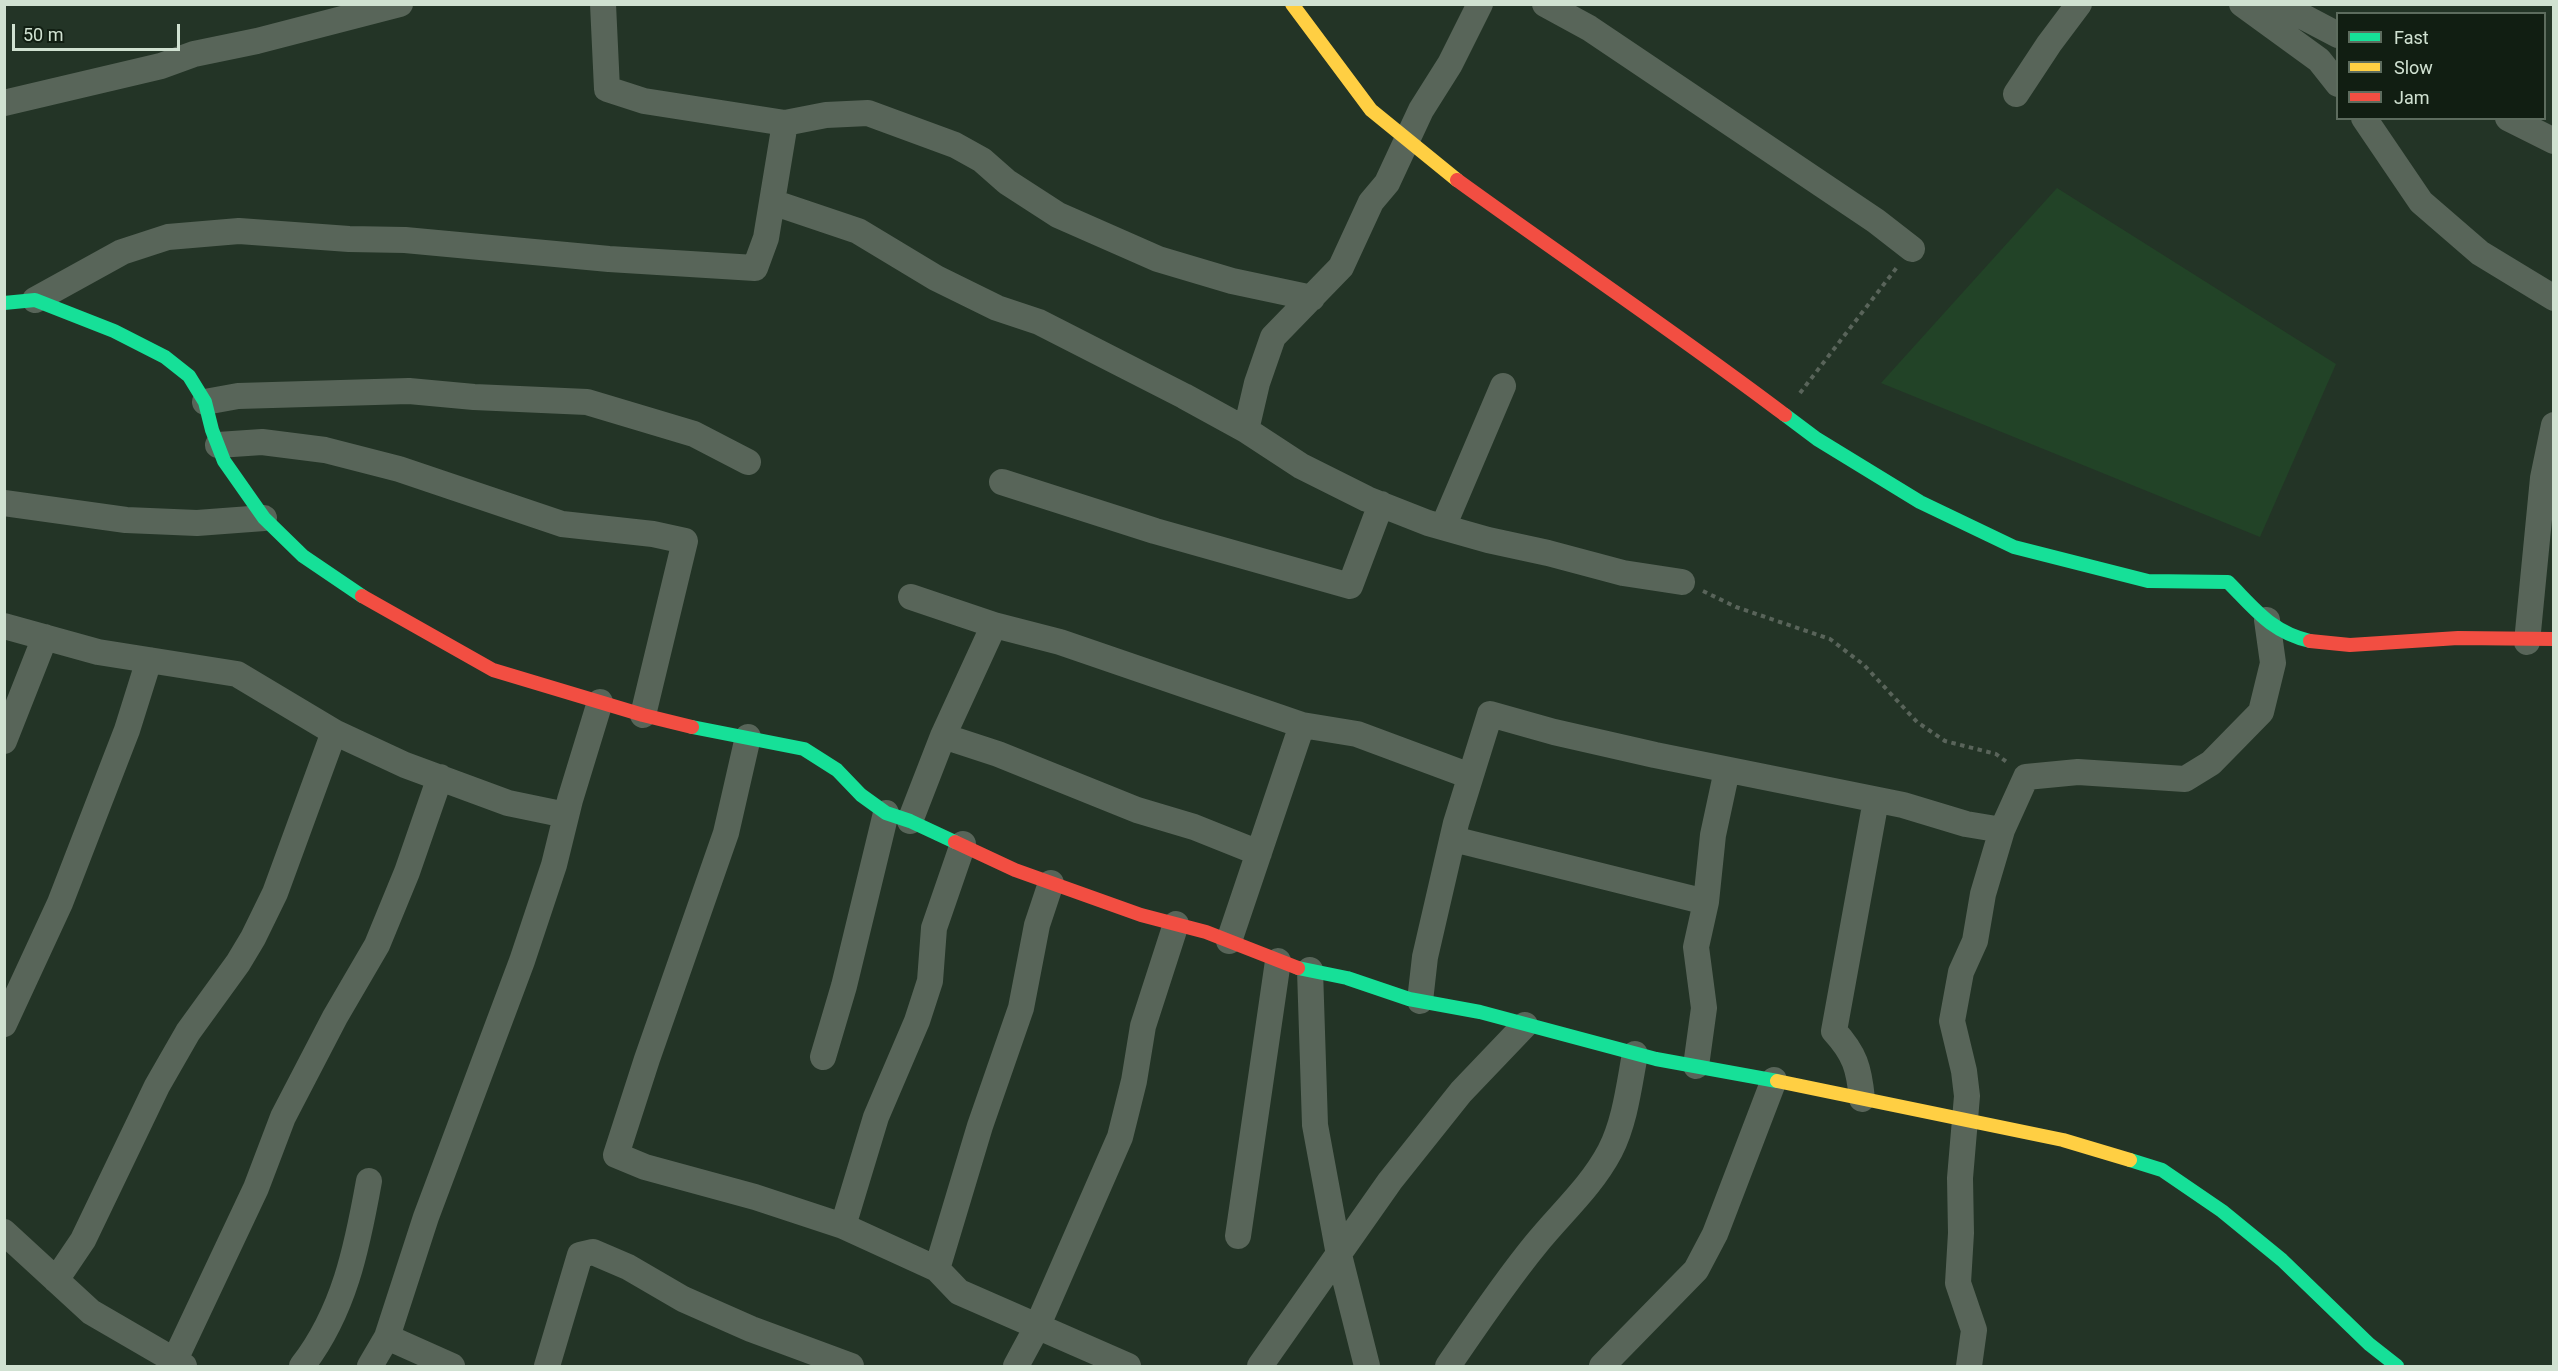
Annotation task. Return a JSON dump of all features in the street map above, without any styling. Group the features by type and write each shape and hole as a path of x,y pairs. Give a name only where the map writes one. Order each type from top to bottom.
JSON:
{"street":[{"path":"4,103 161,66 194,54 257,41 400,4"},
{"path":"603,4 608,89 644,101 785,123 826,115 868,113 955,145 982,160 1008,182 1058,215 1158,259 1232,281 1311,298"},
{"path":"1292,4 1371,110 1476,194 1571,263 1690,342 1817,439 1920,502 2014,547 2148,581 2228,582 2266,620 2288,636 2326,645 2457,638 2527,642 2553,639"},
{"path":"1246,430 1257,383 1273,337 1341,267 1371,202 1387,183 1421,110 1450,64 1480,4"},
{"path":"1545,4 1589,28 1876,221 1912,249"},
{"path":"2016,93 2079,4"},
{"path":"2242,4 2319,60 2336,83"},
{"path":"2279,4 2336,34"},
{"path":"2365,120 2421,202 2480,253 2553,298"},
{"path":"2512,120 2553,141"},
{"path":"4,303 35,300 122,252 168,237 239,231 405,240 609,260 755,268 766,238 785,123"},
{"path":"772,202 858,231 936,278 997,308 1039,322 1246,430 1301,466 1381,504 1443,527 1488,540 1623,573 1682,582"},
{"path":"35,300 114,331 165,357 189,376 205,402 224,461 264,518 303,556 338,581 493,670 643,715 804,749 837,770 861,795 886,813 910,820 1015,870 1141,915 1229,941 1278,961 1347,978 1420,1001 1480,1012 1635,1054 2063,1140 2162,1170 2222,1211 2282,1260 2368,1344 2397,1366"},
{"path":"1443,527 1503,386"},
{"path":"205,402 238,396 409,391 474,397 586,402 694,434 748,462"},
{"path":"2527,642 2543,478 2553,425"},
{"path":"218,446 262,442 325,450 399,469 562,524 653,534 685,541 643,715"},
{"path":"1002,482 1155,531 1350,586 1381,504"},
{"path":"4,503 126,520 197,523 264,518"},
{"path":"911,597 994,625 1060,642 1302,725 1357,734 1470,776"},
{"path":"1970,1366 1974,1329 1958,1283 1961,1233 1960,1178 1967,1096 1964,1071 1952,1021 1961,972 1975,941 1983,894 2002,830 2026,777 2078,772 2185,779 2211,763 2260,712 2273,663 2266,620"},
{"path":"910,820 943,736 994,625"},
{"path":"4,626 98,652 237,674 334,732 405,765 508,802 566,814"},
{"path":"4,741 45,637"},
{"path":"4,1024 60,903 127,730 149,660"},
{"path":"370,1366 387,1337 426,1216 522,961 554,865 566,814 600,702"},
{"path":"1420,1001 1425,957 1453,839 1490,714 1565,735 1876,800 1966,824 2002,830"},
{"path":"1229,941 1302,725"},
{"path":"56,1280 83,1240 157,1086 188,1032 238,963 253,938 274,893 334,732"},
{"path":"943,736 998,754 1137,810 1194,827 1259,853"},
{"path":"748,737 726,833 616,1155 645,1167 755,1197 843,1226 937,1269 959,1292 1128,1366"},
{"path":"1696,1066 1704,1008 1696,947 1706,902 1713,835 1727,770"},
{"path":"4,1232 91,1312 176,1365 256,1188 284,1117 335,1017 377,945 407,872 440,777"},
{"path":"1862,1099 1860,1074 1850,1048 1834,1031 1876,800"},
{"path":"823,1057 844,986 886,813"},
{"path":"1453,839 1706,902"},
{"path":"843,1226 876,1117 917,1021 930,981 934,928 963,844"},
{"path":"937,1269 977,1136 1021,1008 1037,925 1051,883"},
{"path":"1016,1366 1037,1327 1120,1137 1134,1081 1143,1026 1176,924"},
{"path":"1238,1236 1278,961"},
{"path":"1310,970 1315,1125 1339,1255 1367,1366"},
{"path":"1260,1366 1390,1181 1454,1101 1525,1025"},
{"path":"1448,1366 1492,1301 1537,1242 1585,1188 1611,1150 1625,1106 1635,1054"},
{"path":"1602,1366 1696,1270 1715,1234 1773,1080"},
{"path":"302,1366 321,1342 347,1280 369,1181"},
{"path":"547,1366 580,1255 593,1252 628,1267 683,1299 751,1329 851,1366"},
{"path":"387,1337 452,1366"}],"path":[{"path":"1784,414 1912,249"},
{"path":"1682,582 1736,607 1830,639 1864,665 1917,722 1945,741 1996,754"}],"shaded area":[{"path":"2057,188 2336,364 2260,537 1881,383"}],"traffic: fast":[{"path":"4,303 35,300 114,331 165,357 189,376 205,402 212,430 224,461 264,518 303,556 362,596"},
{"path":"1785,415 1817,439 1920,502 2014,547 2148,581 2228,582 2264,618 2285,632 2310,641"},
{"path":"692,727 804,749 837,770 861,795 886,813 910,821 955,842"},
{"path":"1298,968 1347,978 1409,999 1480,1012 1656,1059 1777,1081"},
{"path":"2130,1160 2162,1170 2222,1211 2282,1260 2369,1344 2397,1366"}],"traffic: slow":[{"path":"1292,4 1371,110 1457,180"},
{"path":"1777,1081 2063,1140 2130,1160"}],"traffic: jam":[{"path":"1457,180 1785,415"},
{"path":"362,596 493,670 643,715 692,727"},
{"path":"2310,641 2350,645 2458,638 2554,639"},
{"path":"955,842 1015,870 1141,915 1206,932 1298,968"}]}
